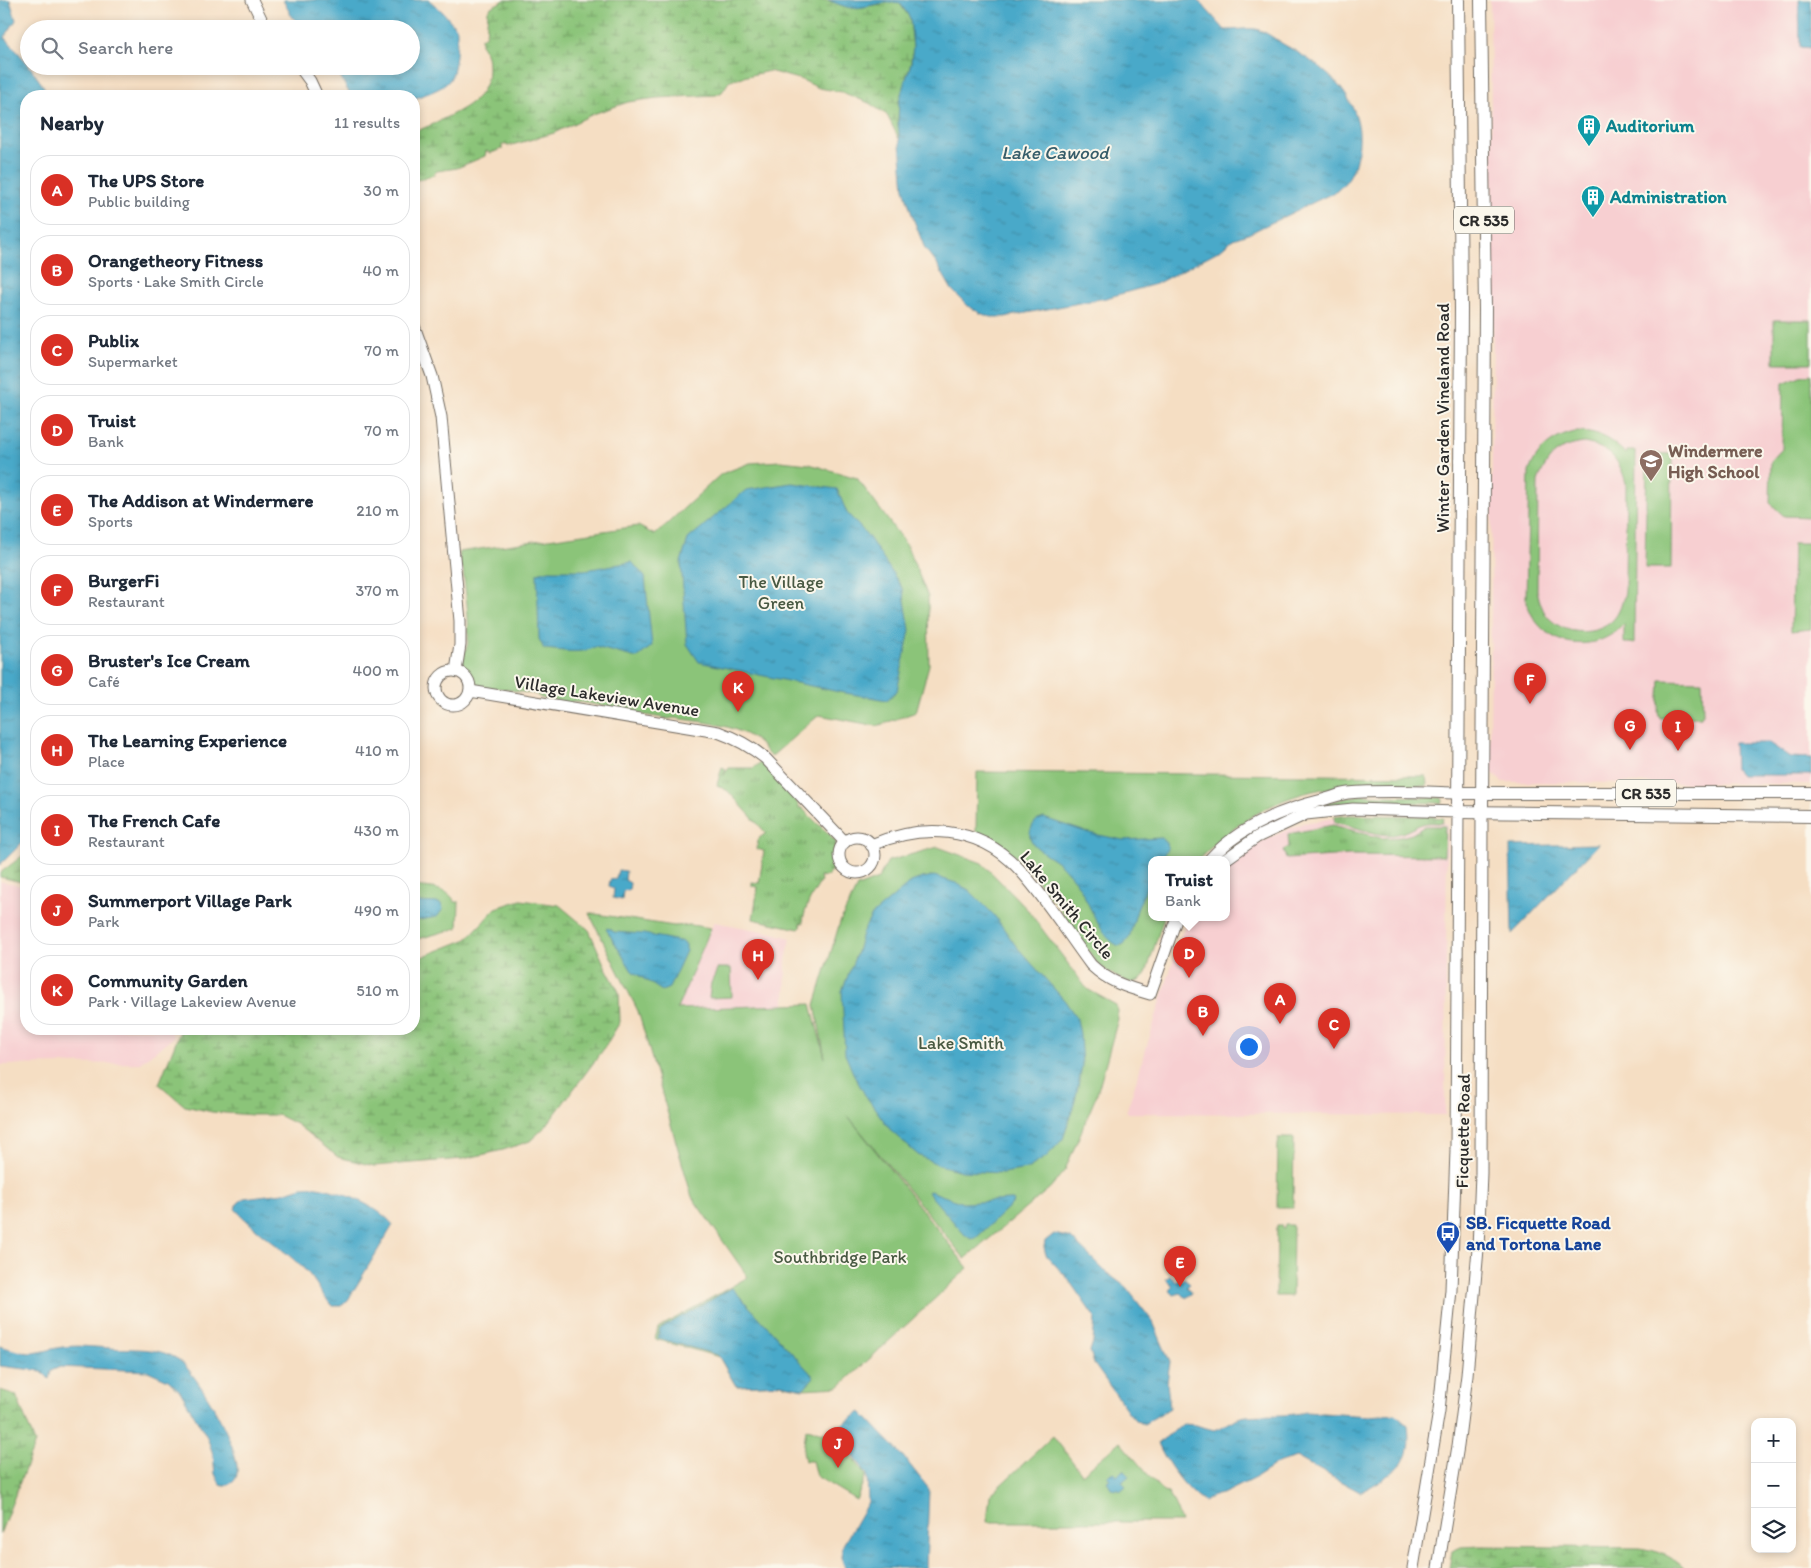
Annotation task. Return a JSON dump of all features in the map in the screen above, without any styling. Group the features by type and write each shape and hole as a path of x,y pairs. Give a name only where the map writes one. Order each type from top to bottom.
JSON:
{"main road":[{"name":"Winter Garden Vineland Road","path":"1458,0 1461,308 1458,812"},
{"name":"CR 535","path":"1481,0 1486,309 1482,793 1811,793"},
{"path":"1458,793 1482,793 1482,812"},
{"name":"CR 535","path":"1458,812 1811,816"}],"street":[{"path":"252,0 262,20"},
{"path":"304,75 313,90"},
{"path":"420,343 432,376 442,416 460,622 460,645 456,671"},
{"path":"456,671 467,678 470,691 463,702 455,706 446,704 439,699 435,690 439,677 447,672 456,671"},
{"name":"Village Lakeview Avenue","path":"470,691 718,732 730,736 750,746 765,758 845,842"},
{"path":"1213,856 1221,846 1251,826 1295,806 1346,794 1400,791 1458,793"},
{"path":"1230,856 1257,836 1306,814 1353,809 1458,812"},
{"name":"Ficquette Road","path":"1413,1568 1426,1496 1438,1411 1451,1290 1456,1182 1458,812"},
{"name":"Ficquette Road","path":"1438,1568 1458,1446 1467,1375 1476,1275 1480,1173 1482,812"},
{"name":"Lake Smith Circle","path":"871,845 901,835 933,831 965,836 990,847 1016,866 1098,973 1115,983 1150,994 1176,921"},
{"path":"852,838 861,838 871,845 874,857 873,863 865,871 853,873 847,871 840,862 839,851 845,842 852,838"}],"shaded area":[{"name":"Windermere High School","path":"1490,0 1811,0 1811,784 1502,782 1490,770 1493,309"},
{"path":"1348,816 1428,817 1447,825 1445,1115 1126,1113 1182,933 1189,921 1230,921 1230,865 1255,844 1303,823"},
{"path":"0,881 20,886 20,1035 173,1035 174,1037 140,1063 0,1065"},
{"path":"714,922 791,938 786,960 785,1005 676,1009"}],"green space":[{"path":"505,0 828,0 852,8 888,3 900,4 910,18 913,47 911,63 899,101 899,139 887,115 869,103 842,92 819,88 802,80 769,71 730,80 722,92 716,95 657,98 628,102 593,114 554,133 508,146 506,144 502,145 502,149 491,153 486,151 485,156 457,168 437,171 433,175 420,179 420,130 461,110 475,100 484,86 487,78 488,62 487,55 481,44 481,38 486,35 488,11 491,7"},
{"path":"1774,320 1811,320 1811,363 1774,363"},
{"path":"1811,374 1811,517 1784,516 1770,503 1771,461 1782,449 1783,383"},
{"path":"1575,432 1591,433 1609,440 1626,454 1627,451 1636,451 1634,643 1624,643 1624,624 1611,635 1596,641 1581,644 1566,642 1553,636 1541,627 1531,614 1526,598 1529,472 1536,457 1546,446 1567,434","holes":["1584,443 1593,445 1612,456 1620,467 1626,483 1625,592 1619,611 1612,621 1598,629 1581,632 1564,628 1550,619 1539,599 1537,591 1538,481 1545,465 1560,450"]},
{"path":"1647,453 1672,454 1671,568 1645,568"},
{"name":"The Village Green","path":"780,461 809,464 857,478 907,546 928,597 929,665 916,712 877,726 819,715 770,756 751,737 731,728 626,712 621,709 575,701 569,703 541,698 535,694 497,688 487,689 476,685 463,667 468,641 468,623 463,569 460,565 459,552 638,526 655,535 721,474 750,463"},
{"path":"1793,543 1811,543 1811,629 1791,631"},
{"path":"1660,680 1702,681 1703,713 1701,717 1660,718 1658,712"},
{"path":"762,762 799,805 799,808 802,808 836,842 835,867 832,871 829,871 830,873 827,876 820,877 821,881 809,901 803,923 800,923 802,926 799,929 753,919 758,887 752,886 752,882 759,883 764,851 757,849 758,839 766,833 728,791 717,785 722,767 726,769 723,776 729,768 753,768"},
{"path":"977,772 1426,776 1427,786 1342,787 1321,789 1302,794 1282,801 1247,820 1202,856 1148,856 1148,921 1163,921 1146,973 1141,980 1132,983 1120,979 1098,965 1061,911 1023,863 1000,844 976,832"},
{"path":"1360,795 1442,798 1443,800 1441,803 1354,802 1327,805 1267,824 1287,812"},
{"path":"1349,815 1443,818 1442,823 1424,823 1401,833 1386,835 1335,823 1334,817"},
{"path":"1333,825 1381,838 1401,837 1412,834 1425,826 1445,826 1444,856 1350,855 1286,859 1283,850 1289,847 1288,834"},
{"name":"Southbridge Park","path":"938,847 982,863 1027,909 1087,989 1116,1005 1118,1019 1097,1094 1065,1170 1050,1188 965,1259 848,1116 968,1268 839,1387 803,1389 781,1384 736,1386 719,1357 655,1339 658,1328 748,1277 692,1197 638,1011 589,913 674,926 691,925 711,928 677,1009 811,1004 825,1058 815,1005 840,922 857,887 878,879 888,861"},
{"path":"20,858 20,882 0,877 0,873"},
{"path":"420,887 443,891 448,893 455,902 459,902 458,928 420,938"},
{"path":"521,900 559,905 589,930 619,992 620,1022 603,1050 546,1126 530,1141 503,1150 463,1159 374,1166 338,1157 296,1124 278,1115 212,1112 185,1106 159,1084 179,1035 420,1035 420,958 467,939 496,908"},
{"path":"718,968 731,968 732,997 709,998 711,983"},
{"path":"1278,1138 1294,1138 1293,1208 1277,1208"},
{"path":"1277,1225 1282,1225 1284,1229 1285,1225 1293,1225 1292,1296 1276,1296"},
{"path":"0,1390 16,1395 35,1443 0,1534"},
{"path":"806,1429 825,1433 841,1443 866,1475 856,1500 816,1476 812,1461 805,1461 803,1452"},
{"path":"1053,1436 1082,1474 1120,1442 1163,1492 1168,1493 1181,1522 987,1522 990,1495"},
{"path":"1461,1547 1639,1548 1664,1554 1684,1568 1449,1568 1452,1551"}],"water":[{"path":"0,0 10,0 16,20 5,37 20,55 20,75 36,75 46,90 20,90 20,845 0,865"},
{"path":"283,0 429,0 443,12 457,29 456,58 453,73 447,83 440,88 420,97 420,90 348,90 339,75 420,75 420,20 295,20"},
{"name":"Lake Cawood","path":"828,0 1198,0 1225,30 1256,29 1263,31 1313,63 1339,86 1349,100 1356,115 1359,132 1355,163 1349,178 1337,191 1248,234 1233,239 1220,250 1156,284 1106,298 1005,317 990,317 968,306 952,290 937,264 925,249 904,189 898,122 899,101 911,63 913,47 910,18 900,3 894,2 852,8"},
{"path":"1799,0 1811,0 1811,48 1800,47"},
{"path":"792,483 837,489 847,513 868,536 903,589 910,630 897,691 887,700 839,692 699,662 687,644 681,562 688,539 746,490"},
{"path":"632,562 645,577 652,646 637,658 595,647 583,651 544,649 539,639 537,573 549,570 585,570"},
{"path":"1734,743 1769,743 1790,757 1811,758 1811,775 1740,775 1735,769"},
{"path":"1044,818 1089,833 1123,840 1161,838 1167,843 1168,847 1163,856 1148,856 1148,883 1137,910 1129,938 1124,944 1119,946 1107,936 1096,920 1077,883 1059,863 1034,844 1030,833 1035,822"},
{"path":"1599,844 1512,934 1510,846"},
{"path":"618,870 626,871 625,880 630,883 629,890 623,891 622,900 613,898 614,889 609,886 610,880 616,879"},
{"name":"Lake Smith","path":"934,876 956,883 969,890 994,915 1016,946 1065,1001 1077,1019 1082,1066 1075,1101 1063,1139 1046,1157 1027,1169 1003,1173 962,1171 939,1165 918,1155 892,1132 865,1095 845,1054 842,991 862,933 872,915 911,882"},
{"path":"420,902 439,903 442,905 443,909 437,917 420,920"},
{"path":"608,928 614,932 644,934 684,942 686,951 669,988 662,991 632,971 606,929"},
{"path":"302,1187 326,1189 358,1200 379,1212 393,1225 348,1300 341,1306 333,1306 305,1270 235,1209 237,1204 244,1198 283,1193"},
{"path":"930,1191 963,1203 1009,1200 1014,1202 976,1238 971,1239 965,1235 930,1195 928,1192"},
{"path":"1054,1234 1071,1238 1107,1273 1126,1287 1153,1322 1170,1362 1167,1383 1170,1408 1144,1424 1136,1421 1129,1413 1094,1364 1090,1351 1093,1342 1095,1318 1068,1279 1046,1255 1045,1241"},
{"path":"1170,1275 1177,1281 1181,1282 1184,1279 1190,1284 1187,1287 1192,1293 1186,1298 1181,1293 1174,1295 1169,1290 1173,1286 1166,1279"},
{"path":"732,1288 814,1377 803,1389 781,1384 736,1386 718,1355 658,1338 660,1329"},
{"path":"0,1346 21,1352 33,1353 74,1346 145,1350 162,1352 179,1360 198,1382 229,1440 236,1458 237,1473 233,1482 226,1485 220,1484 215,1474 213,1454 207,1437 180,1391 168,1380 148,1371 60,1367 51,1371 49,1379 42,1371 0,1366"},
{"path":"861,1412 902,1455 929,1489 926,1568 845,1568 841,1557 843,1545 868,1502 867,1474 834,1430"},
{"path":"1306,1412 1369,1416 1396,1414 1408,1425 1409,1444 1406,1456 1386,1477 1360,1492 1296,1457 1278,1463 1255,1478 1225,1493 1213,1496 1204,1502 1190,1491 1177,1476 1158,1443 1183,1424 1214,1430 1242,1417"},
{"path":"1123,1470 1129,1476 1122,1482 1126,1486 1120,1491 1118,1488 1116,1490 1111,1488 1107,1481 1110,1479 1107,1476 1113,1472 1117,1476"}],"place":[{"name":"Auditorium","path":"1589,147"},
{"name":"Administration","path":"1593,218"},
{"name":"Windermere High School","path":"1651,482"},
{"name":"BurgerFi","path":"1530,704"},
{"name":"Community Garden","path":"738,712"},
{"name":"Bruster's Ice Cream","path":"1630,750"},
{"name":"The French Cafe","path":"1678,751"},
{"name":"Truist","path":"1189,978"},
{"name":"The Learning Experience","path":"758,980"},
{"name":"The UPS Store","path":"1280,1024"},
{"name":"Orangetheory Fitness","path":"1203,1036"},
{"name":"Publix","path":"1334,1049"},
{"name":"SB. Ficquette Road and Tortona Lane","path":"1448,1254"},
{"name":"The Addison at Windermere","path":"1180,1287"},
{"name":"Summerport Village Park","path":"838,1468"}]}
